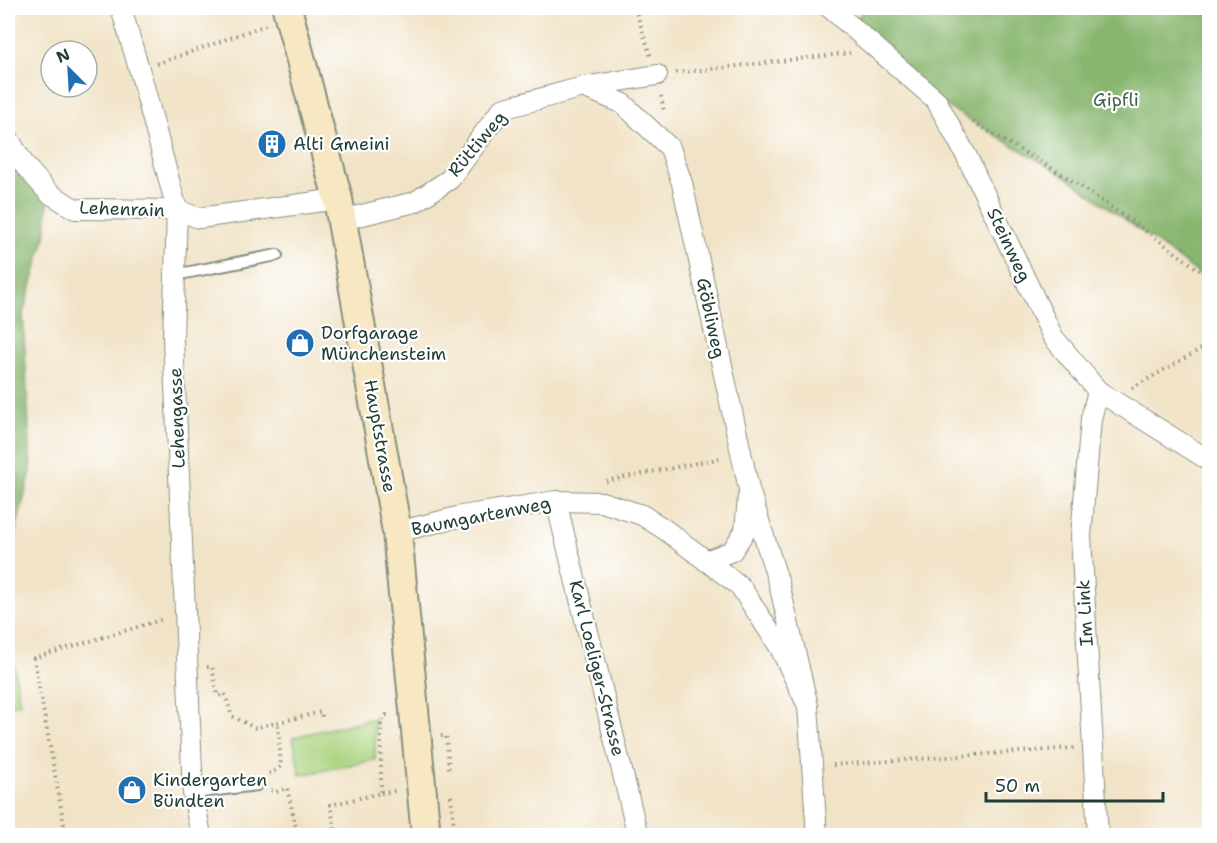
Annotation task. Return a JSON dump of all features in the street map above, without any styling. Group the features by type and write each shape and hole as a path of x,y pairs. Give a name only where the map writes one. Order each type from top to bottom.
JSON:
{"main road":[{"name":"Hauptstrasse","path":"288,12 340,209 397,532 426,836"}],"street":[{"name":"Lehengasse","path":"121,8 177,210 173,339 193,793 201,836"},
{"name":"Steinweg","path":"830,8 936,100 966,155 1053,337 1106,396 1209,461"},
{"name":"Rüttiweg","path":"340,209 415,202 450,179 502,109 583,87 657,75"},
{"name":"Göbliweg","path":"583,87 622,104 670,148 682,183 749,489 779,584 808,706"},
{"name":"Lehenrain","path":"8,138 25,166 49,193 75,209 177,210 199,218 340,209"},
{"name":"Im Link","path":"1098,836 1081,536 1091,420 1106,396"},
{"name":"Göbliweg","path":"706,561 732,551 745,531 749,489"},
{"name":"Baumgartenweg","path":"397,532 462,516 556,501 602,502 642,515 706,561 740,586 779,646 808,706 817,836"},
{"name":"Karl Loeliger-Strasse","path":"556,501 638,836"}],"lane":[{"path":"175,275 277,255"},
{"path":"193,793 256,784"}],"path":[{"path":"140,70 288,12"},
{"path":"657,75 878,49"},
{"path":"964,116 1068,178 1146,231 1209,278"},
{"path":"1106,396 1134,387 1209,344"},
{"path":"602,482 742,454"},
{"path":"54,836 65,830 34,658 185,612"},
{"path":"188,668 212,667 218,696 225,694 232,716 255,728 321,712 323,720"},
{"path":"381,793 381,724 386,716 414,711"},
{"path":"256,784 281,767 278,723"},
{"path":"831,765 1093,747"},
{"path":"256,784 276,792 287,788 298,836"},
{"path":"306,836 335,829 330,805 396,791"},
{"path":"451,796 455,836"}],"green space":[{"name":"Gipfli","path":"865,8 1209,8 1209,281 1068,178 936,100 851,26"},
{"path":"8,138 49,193 45,238 23,313 31,471 8,560"},
{"path":"13,662 20,703 8,706 8,663"},
{"path":"375,718 375,760 300,775 293,737"}],"place":[{"name":"Alti Gmeini","path":"272,144"},
{"name":"Dorfgarage Münchensteim","path":"300,343"},
{"name":"Kindergarten Bündten","path":"132,790"}]}
